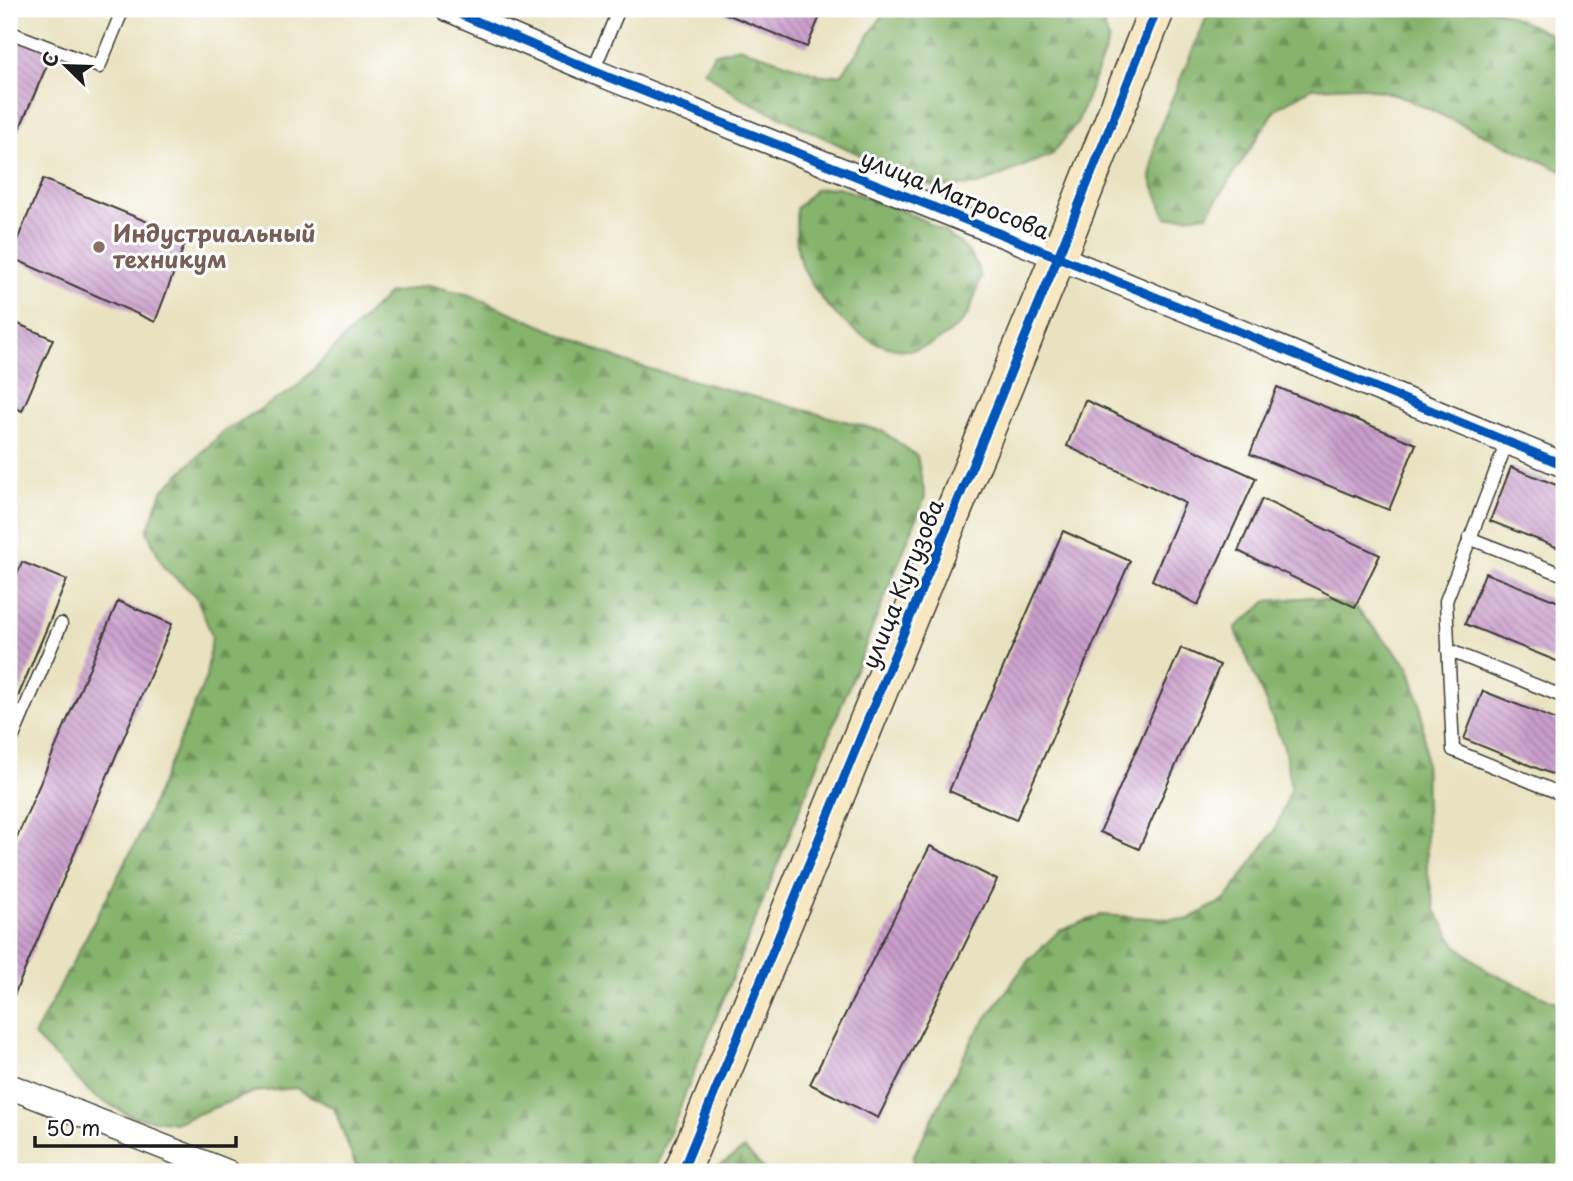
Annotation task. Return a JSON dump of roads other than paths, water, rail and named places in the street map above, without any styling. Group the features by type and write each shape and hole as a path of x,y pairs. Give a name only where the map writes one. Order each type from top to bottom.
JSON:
{"street":[{"name":"улица Матросова","path":"448,9 593,71 1058,257 1564,466"},
{"name":"улица Кутузова","path":"682,1172 1058,257 1157,9"},
{"path":"9,1086 227,1172"}],"lane":[{"path":"9,32 99,67 123,9"},
{"path":"593,71 619,9"},
{"path":"1507,443 1446,601 1453,750 1564,795"},
{"path":"1469,538 1564,575"},
{"path":"9,746 61,624"},
{"path":"1448,650 1564,697"}],"place":[{"name":"Индустриальный техникум","path":"99,247"}]}
